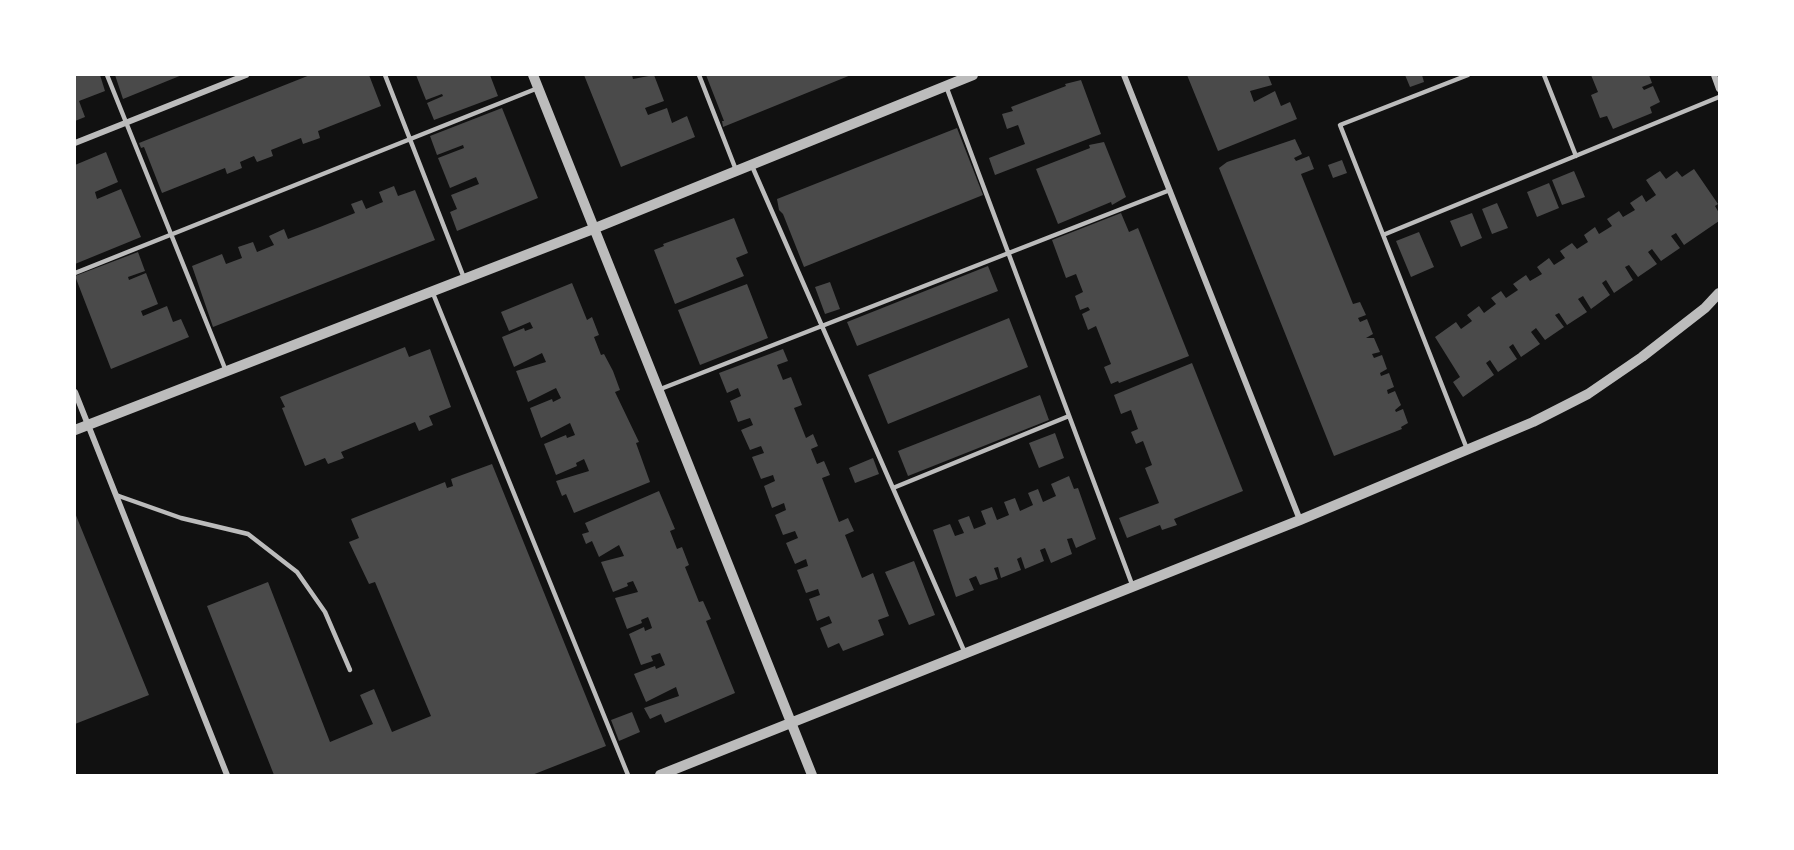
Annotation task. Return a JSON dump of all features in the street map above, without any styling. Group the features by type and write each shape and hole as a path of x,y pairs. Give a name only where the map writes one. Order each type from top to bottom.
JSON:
{"street":[{"path":"75,143 246,75"},
{"path":"533,75 812,775"},
{"path":"1124,75 1300,520"},
{"path":"1714,75 1719,89"},
{"path":"75,430 593,230 967,76"},
{"path":"660,775 792,725 1468,451 1587,394 1641,357 1705,308 1719,293"},
{"path":"75,392 227,775"}],"lane":[{"path":"107,75 226,371"},
{"path":"385,75 464,278"},
{"path":"699,75 736,170"},
{"path":"1468,75 1340,125 1468,451"},
{"path":"1544,75 1576,156"},
{"path":"946,86 1133,587"},
{"path":"75,273 538,88"},
{"path":"1383,235 1719,97"},
{"path":"751,164 965,653"},
{"path":"658,390 821,324 1170,190"},
{"path":"432,291 628,775"},
{"path":"893,488 1069,416"},
{"path":"116,495 181,518 249,534 297,572 325,612 350,670"}],"building":[{"path":"75,75 100,75 105,91 79,101 85,117 75,121"},
{"path":"115,75 182,75 123,99"},
{"path":"310,75 369,75 381,106 318,131 320,138 303,144 301,138 271,150 273,156 257,162 254,156 240,162 242,168 227,174 225,168 162,193 144,147 141,148 139,143"},
{"path":"416,75 490,75 498,96 434,120 427,103 443,96 442,94 426,100"},
{"path":"584,75 632,75 633,79 654,75 664,101 645,108 648,115 667,108 672,123 687,116 695,137 621,167"},
{"path":"706,75 851,75 723,127 722,121 724,121"},
{"path":"1187,75 1268,75 1272,85 1250,91 1254,102 1275,91 1281,106 1290,102 1297,119 1218,151"},
{"path":"1405,75 1422,75 1424,82 1410,87"},
{"path":"1591,75 1649,75 1652,83 1642,87 1644,90 1653,86 1660,102 1650,107 1652,113 1613,129 1607,116 1600,118 1591,95 1598,92"},
{"path":"1081,80 1101,134 995,175 989,158 1025,144 1018,125 1007,129 1002,114 1013,111 1011,107 1066,86 1065,84"},
{"path":"502,108 538,198 457,231 450,212 457,209 451,195 479,184 476,177 450,188 438,158 464,148 463,145 437,155 430,136"},
{"path":"957,128 983,195 804,267 783,214 779,210 777,199"},
{"path":"1295,139 1302,154 1294,158 1296,161 1309,156 1314,169 1301,174 1353,304 1360,302 1366,315 1358,318 1360,322 1367,319 1373,334 1366,338 1374,338 1380,352 1372,354 1374,358 1382,355 1387,369 1380,373 1381,376 1389,373 1394,387 1387,390 1388,394 1395,391 1401,405 1395,410 1396,412 1403,409 1408,423 1401,427 1402,429 1334,456 1219,168 1227,162"},
{"path":"1104,142 1126,197 1112,205 1111,202 1058,224 1036,169 1090,148 1089,145"},
{"path":"106,152 118,182 95,192 97,199 121,189 141,237 75,264 75,165"},
{"path":"1342,160 1347,173 1333,178 1328,165"},
{"path":"1694,169 1718,204 1715,206 1719,213 1719,221 1684,245 1676,233 1671,236 1680,248 1661,261 1652,249 1648,252 1657,264 1638,277 1629,265 1625,267 1633,280 1614,293 1606,280 1602,283 1610,295 1591,309 1583,296 1578,299 1587,312 1567,325 1559,313 1555,315 1564,327 1545,340 1536,328 1531,332 1540,344 1521,357 1513,344 1509,347 1517,359 1498,372 1490,360 1486,363 1494,375 1463,397 1453,382 1460,377 1435,337 1456,322 1461,329 1472,321 1467,315 1479,306 1484,313 1496,304 1491,298 1501,291 1506,298 1518,290 1513,284 1526,275 1530,281 1542,274 1537,267 1549,258 1554,265 1565,258 1560,251 1572,243 1577,249 1588,242 1584,235 1595,227 1599,234 1612,226 1607,219 1619,211 1623,217 1635,210 1630,203 1642,195 1646,202 1656,195 1646,180 1660,171 1666,179 1677,171 1682,177"},
{"path":"1574,171 1585,197 1562,205 1552,180"},
{"path":"1549,183 1559,208 1537,217 1527,192"},
{"path":"394,186 398,196 415,190 435,240 213,327 192,266 222,254 226,264 242,258 238,247 253,242 257,252 274,245 269,236 284,229 288,239 320,227 355,213 351,204 362,200 366,209 383,202 379,192"},
{"path":"1497,203 1508,228 1492,234 1482,209"},
{"path":"1121,213 1129,232 1138,228 1189,356 1111,384 1104,367 1111,364 1096,326 1088,330 1082,314 1090,310 1088,307 1080,310 1075,296 1083,292 1076,274 1066,278 1052,240"},
{"path":"1472,213 1482,238 1461,247 1450,221"},
{"path":"734,218 748,253 736,258 744,276 675,304 654,250 664,246 663,244"},
{"path":"1419,232 1434,267 1411,277 1396,241"},
{"path":"138,252 145,271 128,277 129,280 146,273 158,304 141,311 143,316 167,306 173,322 181,319 189,337 111,369 75,276"},
{"path":"988,266 998,291 857,346 847,322"},
{"path":"830,282 840,309 825,314 815,287"},
{"path":"572,283 587,320 592,317 599,335 594,337 601,355 604,354 613,371 620,390 615,392 639,442 636,443 650,482 574,513 566,494 562,496 556,481 589,471 584,459 576,463 577,466 556,475 544,444 566,435 567,438 575,435 570,423 541,438 530,408 552,399 553,402 561,398 556,388 528,402 516,371 546,362 542,353 514,367 502,337 524,328 525,331 533,328 530,322 509,331 501,312"},
{"path":"747,284 768,338 700,365 678,310"},
{"path":"1009,318 1028,367 888,424 868,375"},
{"path":"405,347 409,357 430,349 451,407 429,416 433,425 419,431 415,422 341,452 344,458 328,464 325,458 305,466 282,408 285,407 280,397"},
{"path":"783,349 788,361 777,365 783,380 791,377 802,405 794,408 806,438 813,434 818,446 811,449 817,464 824,461 830,475 822,478 839,522 848,518 854,531 845,535 862,578 873,573 889,616 878,620 884,635 843,651 839,643 828,648 820,628 832,623 829,616 817,621 809,599 820,595 818,589 806,593 797,570 808,566 806,559 795,564 786,543 798,538 795,531 783,535 775,515 786,510 784,503 772,508 764,486 775,481 773,475 761,479 752,457 764,453 761,446 750,450 741,430 753,425 750,418 738,422 730,401 741,396 738,388 727,393 719,373"},
{"path":"1192,363 1243,491 1174,519 1177,525 1162,530 1160,525 1127,538 1119,518 1159,503 1145,468 1152,465 1143,441 1136,444 1131,432 1138,429 1131,410 1121,414 1114,395"},
{"path":"1040,395 1049,420 908,476 898,451"},
{"path":"1055,433 1064,458 1039,468 1029,443"},
{"path":"873,458 879,474 855,483 849,468"},
{"path":"492,464 606,746 532,775 274,775 207,606 268,582 330,742 373,724 360,695 374,689 392,732 431,716 375,582 369,584 349,542 359,538 351,519 445,482 447,488 453,486 451,479"},
{"path":"1069,476 1074,489 1078,488 1096,539 1076,548 1072,538 1067,539 1072,554 1051,563 1045,548 1040,550 1044,561 1025,569 1021,557 1017,559 1021,570 1001,578 998,567 994,568 998,579 980,585 976,576 969,579 974,590 956,597 933,530 950,524 955,536 964,533 958,520 969,516 974,529 982,526 986,524 981,511 992,507 997,520 1009,515 1004,502 1015,498 1020,511 1033,505 1028,493 1038,489 1043,502 1056,496 1051,484"},
{"path":"659,491 675,529 670,531 677,549 682,547 689,565 685,567 699,602 703,601 711,619 706,621 735,693 665,723 661,714 650,719 644,708 679,696 676,687 646,702 634,674 655,666 656,669 665,665 660,653 651,656 653,661 641,665 629,634 644,627 645,631 652,628 650,622 648,617 641,620 642,623 627,629 615,598 638,592 633,581 627,583 628,586 613,592 601,562 624,556 619,545 599,557 592,541 586,544 582,534 589,532 585,523"},
{"path":"75,513 149,695 75,724"},
{"path":"914,561 935,615 909,625 885,572"},
{"path":"632,712 640,732 619,741 611,720"}]}
